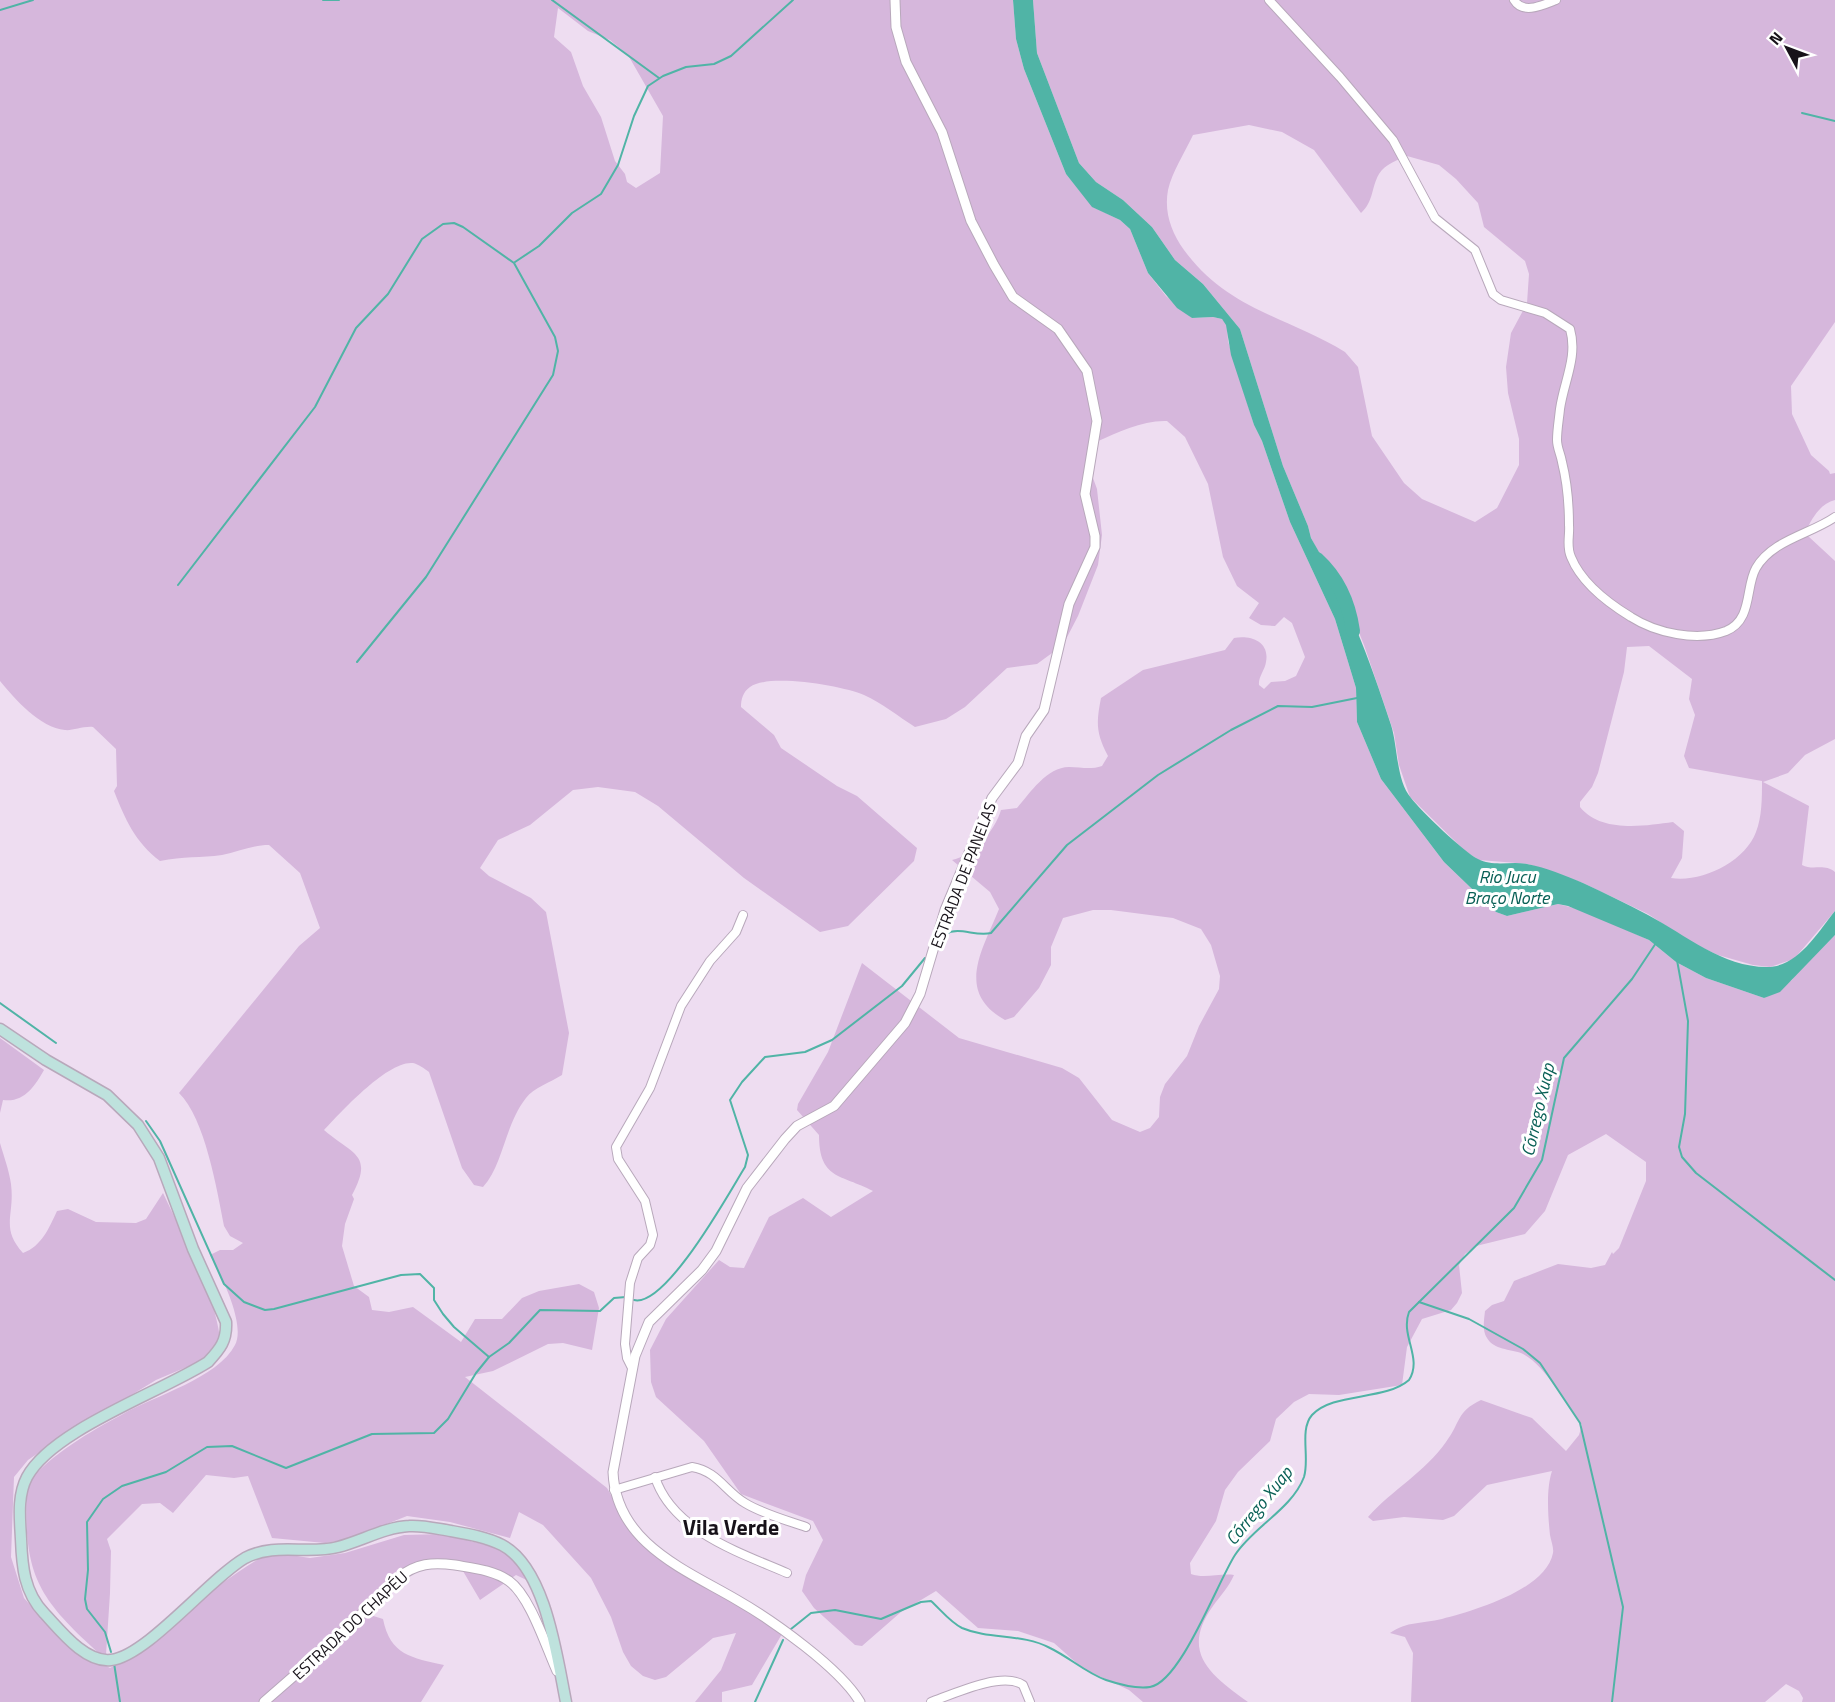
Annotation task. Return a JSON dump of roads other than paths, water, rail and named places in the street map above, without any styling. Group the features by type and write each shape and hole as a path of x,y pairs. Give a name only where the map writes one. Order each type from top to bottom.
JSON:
{"main road":[{"path":"0,1029 46,1060 102,1091 138,1125 159,1158 194,1249 226,1322 227,1335 208,1362 63,1440 38,1461 27,1477 21,1494 19,1515 23,1569 29,1590 41,1610 86,1652 111,1660 135,1650 194,1598 246,1558 279,1549 335,1548 396,1528 426,1527 486,1538 502,1545 517,1557 539,1593 547,1614 566,1702"}],"street":[{"name":"ESTRADA DE PANELAS","path":"614,1490 613,1472 632,1368 640,1337 649,1322 702,1270 716,1251 747,1188 765,1162 797,1126 834,1106 905,1023 920,994 945,910 993,798 1018,763 1026,736 1044,710 1069,604 1095,547 1095,536 1085,494 1097,421 1087,371 1077,352 1058,329 1013,297 971,221 942,132 906,63 896,27 895,0"},
{"path":"1269,0 1340,77 1393,140 1435,218 1475,250 1493,294 1501,300 1545,313 1561,321 1570,329 1574,355 1562,394 1557,442 1563,463 1569,525 1568,548 1571,558 1592,586 1616,607 1648,628 1661,632 1712,634 1727,630 1741,617 1747,604 1757,565 1794,536 1825,524 1835,517"},
{"path":"1514,0 1520,7 1526,8 1556,0"},
{"path":"632,1368 627,1358 625,1344 630,1282 638,1258 650,1245 653,1235 645,1201 618,1159 616,1147 650,1088 681,1006 711,961 736,932 743,915"},
{"path":"806,1527 744,1503 712,1473 703,1468 693,1467 614,1490 624,1518 633,1530 671,1563 765,1618 844,1681 860,1702"},
{"path":"655,1477 658,1488 671,1505 705,1534 742,1554 787,1573"},
{"name":"ESTRADA DO CHAPÉU","path":"264,1702 295,1677 407,1570 425,1564 483,1570 508,1580 523,1597 561,1678"},
{"path":"931,1702 983,1684 1009,1680 1023,1685 1030,1702"}],"water":[{"name":"Rio Jucu Braço Norte","path":"1013,0 1033,0 1037,53 1079,163 1096,182 1123,200 1152,227 1175,260 1203,284 1240,329 1283,466 1311,538 1346,606 1374,676 1391,725 1400,773 1411,798 1443,831 1478,859 1490,863 1521,863 1548,869 1632,907 1735,962 1767,967 1788,961 1806,947 1835,911 1835,935 1780,992 1764,998 1706,978 1676,962 1649,940 1568,906 1558,904 1507,916 1496,912 1444,862 1381,779 1357,722 1356,688 1335,619 1290,522 1262,441 1254,425 1231,355 1226,325 1222,319 1213,317 1192,318 1177,308 1148,273 1130,229 1120,220 1092,207 1066,174 1024,69 1016,39"}],"waterway":[{"path":"0,10 33,0"},
{"path":"323,0 339,0"},
{"path":"552,0 659,78"},
{"path":"515,262 539,246 572,213 601,194 618,165 634,116 648,86 663,76 686,67 714,64 731,56 793,0"},
{"path":"1802,113 1835,121"},
{"path":"178,585 315,407 356,328 388,294 422,239 443,224 454,223 514,263 555,337 558,351 553,375 426,577 357,662"},
{"name":"Rio Jucu Braço Norte","path":"1317,559 1342,592 1353,631"},
{"path":"945,934 956,931 991,933 1067,845 1158,775 1231,730 1278,706 1312,707 1357,698"},
{"name":"Córrego Xuap","path":"791,1629 811,1613 835,1610 881,1619 921,1602 931,1601 962,1628 973,1632 1039,1643 1106,1680 1128,1686 1145,1687 1162,1681 1186,1650 1235,1555 1291,1499 1298,1488 1306,1469 1305,1436 1308,1421 1312,1415 1333,1403 1387,1391 1409,1380 1414,1363 1407,1330 1409,1312 1514,1208 1542,1160 1564,1058 1632,979 1656,943"},
{"path":"634,1300 647,1298 663,1286 679,1268 712,1222 745,1167 748,1155 730,1100 742,1082 765,1057 805,1052 832,1040 902,986 925,958"},
{"path":"1677,960 1688,1021 1685,1114 1679,1147 1682,1157 1696,1173 1835,1280"},
{"path":"0,1003 56,1043"},
{"path":"146,1121 160,1141 224,1284 244,1302 265,1310 274,1309 401,1275 420,1274 434,1288 434,1300 443,1314 454,1327 489,1357"},
{"path":"111,1652 105,1632 87,1609 85,1599 88,1570 87,1522 103,1499 122,1486 166,1472 207,1447 232,1446 286,1468 372,1434 434,1433 448,1419 476,1373 489,1357 509,1343 540,1310 600,1311 614,1298 626,1297"},
{"path":"1419,1302 1469,1319 1523,1349 1540,1363 1580,1423 1623,1607 1612,1702"},
{"name":"Córrego Xuap","path":"755,1702 783,1640"},
{"path":"114,1663 120,1702"}],"district":[{"name":"Vila Verde","path":"731,1527"}]}
